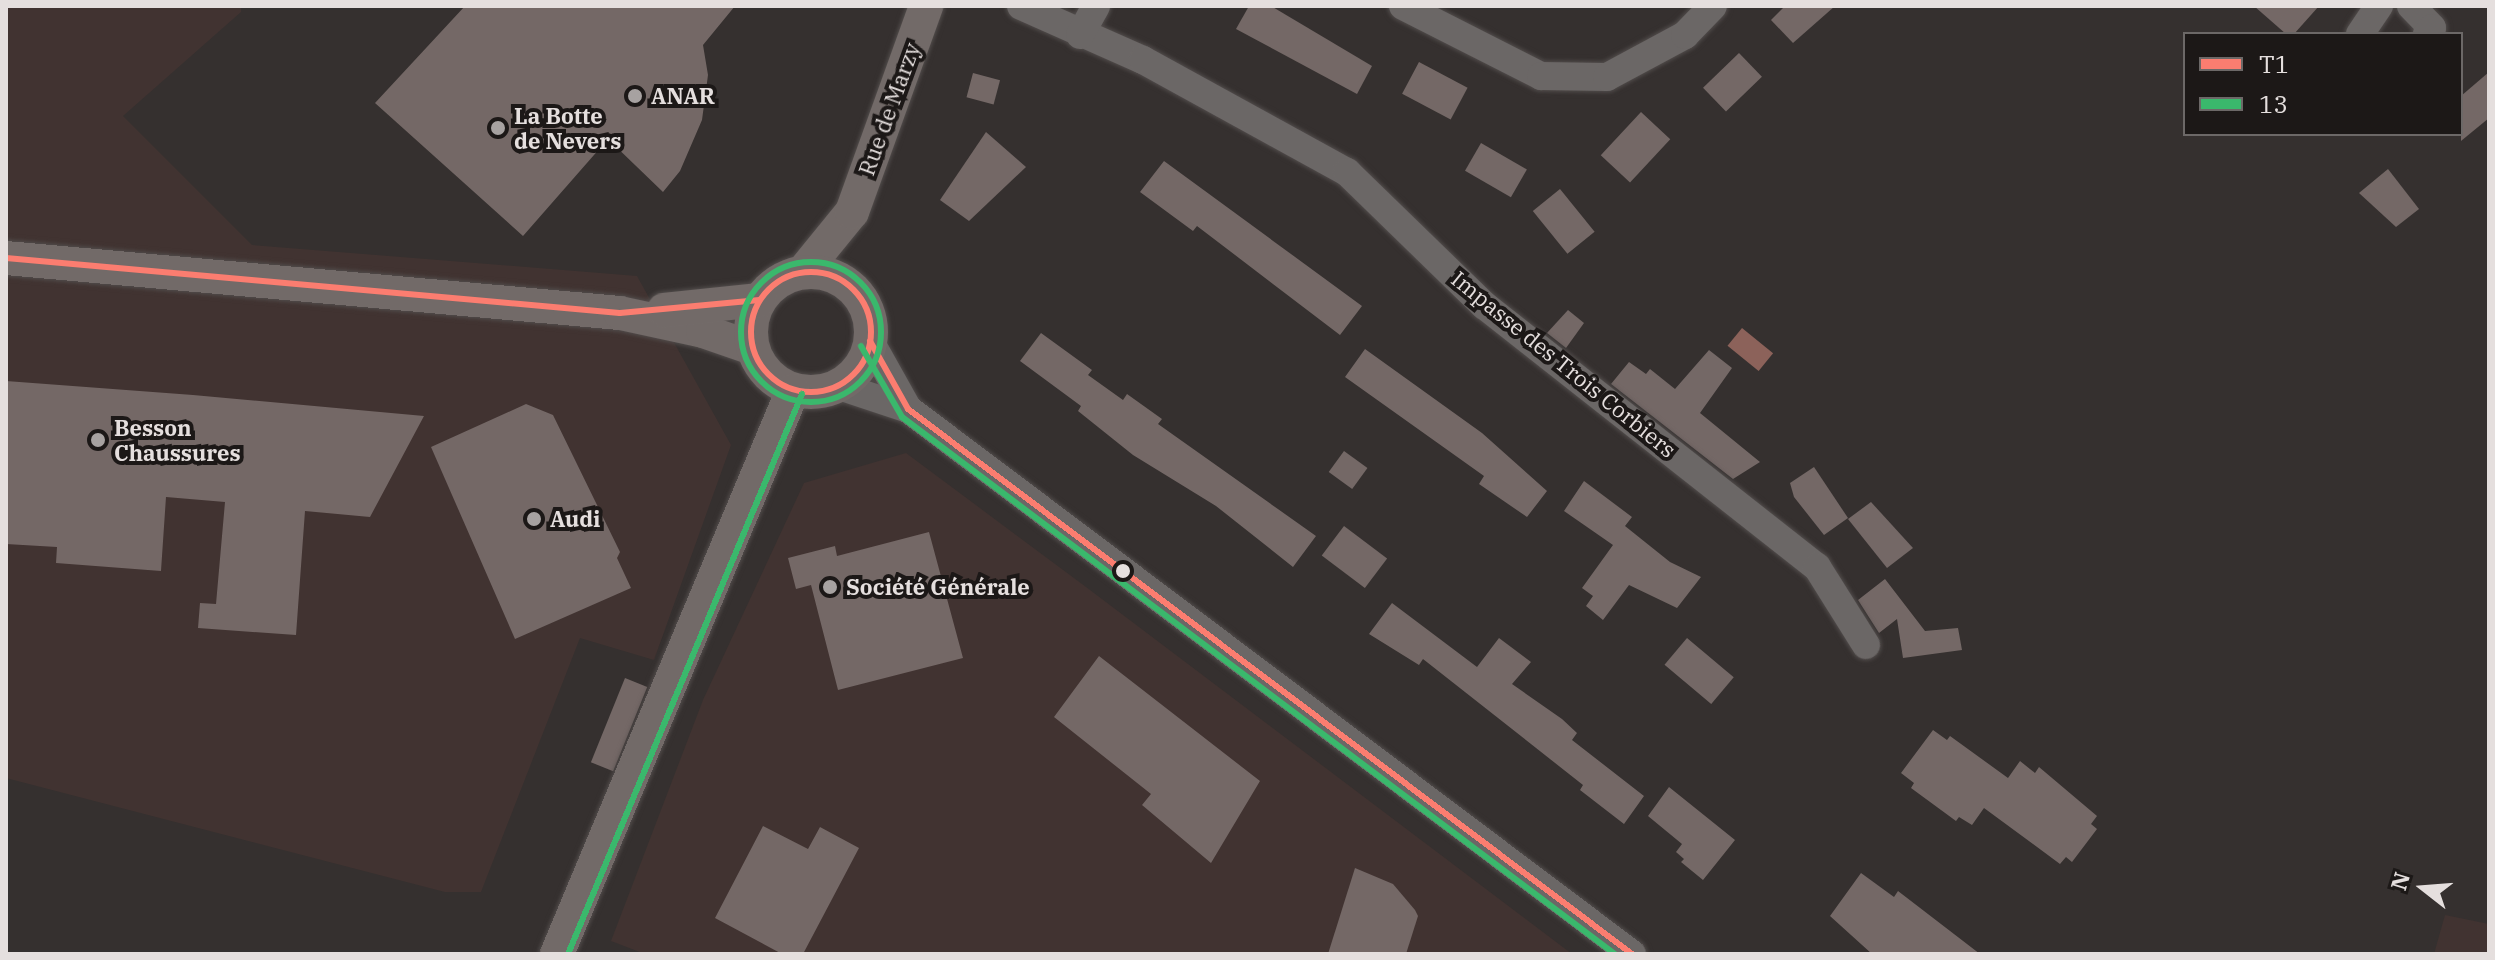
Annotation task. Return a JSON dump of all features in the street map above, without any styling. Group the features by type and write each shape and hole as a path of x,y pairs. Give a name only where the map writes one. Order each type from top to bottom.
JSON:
{"main road":[{"name":"Rue de Marzy","path":"803,272 852,212 926,6"},
{"name":"Rue de Marzy","path":"852,212 852,288"},
{"path":"6,258 620,313 703,331 752,348"},
{"path":"803,272 829,275 852,288 864,304 870,341 865,359 839,386 824,391 793,390 768,374 752,348 750,332 759,300 786,277 803,272"},
{"path":"620,313 759,300"},
{"path":"557,954 793,390"}],"street":[{"name":"Impasse des Trois Corbiers","path":"1021,6 1080,35 1143,60 1347,172 1485,306 1817,567 1866,645"},
{"path":"1080,35 1096,6"},
{"path":"1403,6 1541,76 1607,77 1685,35 1713,6"},
{"path":"2361,32 2379,6"},
{"path":"2411,6 2432,28 2429,32"},
{"path":"870,341 908,409"},
{"path":"839,386 908,409 1632,954"}],"shaded area":[{"path":"6,6 241,6 241,12 123,116 252,245 637,276 731,445 654,660 580,638 481,892 445,892 6,778"},
{"path":"1742,328 1773,353 1759,371 1728,346"},
{"path":"906,453 1572,954 645,954 611,941 703,700 804,483"},
{"path":"2445,915 2489,924 2489,954 2434,954"}],"building":[{"path":"465,6 735,6 703,45 708,75 702,120 680,171 663,192 608,139 523,236 375,103"},
{"path":"1249,6 1271,6 1372,66 1357,94 1236,29"},
{"path":"1785,6 1835,6 1793,43 1771,20"},
{"path":"2254,6 2319,6 2296,32 2284,32"},
{"path":"1739,53 1762,77 1726,111 1703,88"},
{"path":"1419,62 1468,88 1451,120 1402,94"},
{"path":"2489,72 2489,118 2461,141 2463,136 2463,94"},
{"path":"973,73 1000,80 994,104 967,97"},
{"path":"1641,112 1670,139 1630,182 1601,155"},
{"path":"986,132 1026,167 969,221 940,200"},
{"path":"1481,143 1527,170 1511,197 1465,171"},
{"path":"1164,161 1362,306 1340,335 1197,226 1193,231 1140,192"},
{"path":"2388,169 2419,209 2396,227 2359,193"},
{"path":"1560,189 1595,232 1567,254 1533,211"},
{"path":"1568,310 1584,323 1566,348 1547,333"},
{"path":"1041,333 1092,370 1088,375 1123,400 1127,394 1162,419 1158,424 1316,536 1293,567 1216,506 1133,455 1078,411 1081,406 1020,361"},
{"path":"1365,349 1482,433 1547,491 1527,517 1479,484 1484,476 1345,377"},
{"path":"1709,350 1732,368 1700,413 1760,462 1733,479 1611,384 1629,362 1646,374 1650,369 1675,389"},
{"path":"6,381 424,416 370,517 305,511 296,635 198,628 200,603 216,604 225,502 166,497 161,571 56,563 57,547 6,544"},
{"name":"Audi","path":"526,404 553,415 620,552 617,558 631,588 515,639 431,447"},
{"path":"1344,451 1367,468 1352,489 1329,472"},
{"path":"1814,467 1848,518 1824,535 1794,497 1790,483"},
{"path":"1584,481 1632,517 1625,526 1670,562 1701,577 1677,608 1629,585 1603,620 1586,606 1593,596 1582,588 1613,545 1564,511"},
{"path":"1871,502 1913,548 1887,568 1848,519"},
{"path":"1344,526 1387,558 1365,588 1322,556"},
{"path":"929,532 963,658 838,690 811,585 796,589 788,558 835,546 837,556"},
{"path":"1885,579 1925,631 1958,628 1962,650 1903,658 1897,619 1879,633 1858,600"},
{"path":"1392,603 1477,667 1499,638 1531,662 1512,684 1562,719 1577,733 1572,740 1644,796 1624,824 1580,790 1583,785 1423,659 1419,665 1369,634"},
{"path":"1687,638 1734,677 1711,704 1665,665"},
{"path":"1099,656 1260,781 1211,863 1142,805 1151,794 1054,717"},
{"path":"625,678 647,687 613,771 591,762"},
{"path":"1933,730 1947,740 1950,736 2008,778 2020,761 2035,773 2039,767 2097,816 2091,824 2097,829 2072,862 2066,857 2060,864 1984,808 1972,825 1959,817 1956,821 1911,788 1914,783 1901,773"},
{"path":"1669,787 1735,840 1703,880 1681,862 1684,859 1676,852 1682,844 1648,816"},
{"path":"763,826 808,849 820,827 859,848 803,954 782,954 715,918"},
{"path":"1355,868 1393,884 1415,910 1418,916 1406,954 1328,954"},
{"path":"1861,873 1894,897 1898,891 1980,954 1872,954 1830,916"}],"transit line":[{"name":"T1","path":"6,258 620,313 759,300"},
{"name":"13","path":"811,262 838,267 860,283 876,305 881,332 876,359 860,381 838,397 811,402 784,397 762,381 746,359 741,332 746,305 762,283 784,267 811,262"},
{"name":"T1","path":"811,272 834,277 853,290 866,309 871,332 866,355 853,374 834,387 811,392 788,387 769,374 756,355 751,332 756,309 769,290 788,277 811,272"},
{"name":"T1","path":"870,341 908,409 1632,954"},
{"name":"13","path":"861,346 902,417 1615,954"},
{"name":"13","path":"568,954 802,394"}],"place":[{"name":"ANAR","path":"635,96"},
{"name":"La Botte de Nevers","path":"498,128"},
{"name":"Besson Chaussures","path":"98,440"},
{"name":"Audi","path":"534,519"},
{"name":"Société Générale","path":"830,587"}]}
